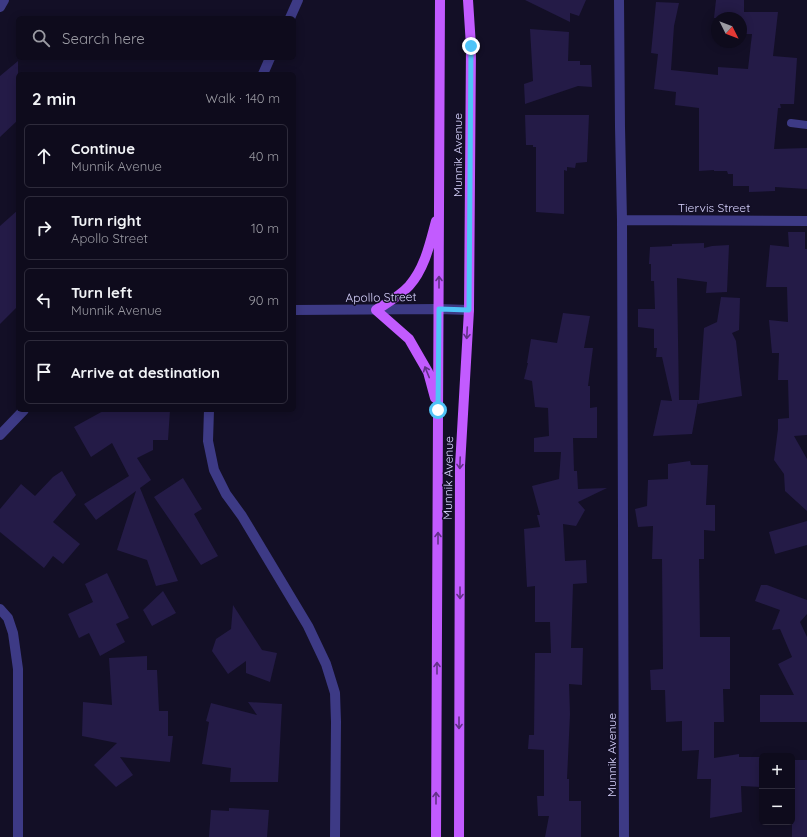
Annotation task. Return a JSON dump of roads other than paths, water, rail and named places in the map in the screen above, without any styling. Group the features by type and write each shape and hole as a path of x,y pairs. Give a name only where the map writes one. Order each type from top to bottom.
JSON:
{"main road":[{"name":"Munnik Avenue","path":"436,837 440,0"},
{"name":"Munnik Avenue","path":"459,837 460,466 469,310 471,46 468,0"},
{"path":"438,410 428,372 409,339 376,310 409,286 420,269 428,251 439,207"}],"street":[{"path":"0,7 4,0"},
{"path":"291,16 298,0"},
{"name":"Munnik Avenue","path":"619,0 622,220 624,837"},
{"path":"264,72 269,60"},
{"name":"Tiervis Street","path":"622,220 807,221"},
{"name":"Apollo Street","path":"296,310 469,310"},
{"path":"0,435 22,412"},
{"path":"209,412 208,441 214,470 226,494 242,516 308,626 326,664 334,693 336,722 335,837"},
{"path":"0,609 8,618 13,633 18,669 18,837"}],"lane":[{"path":"791,123 807,125"}]}
